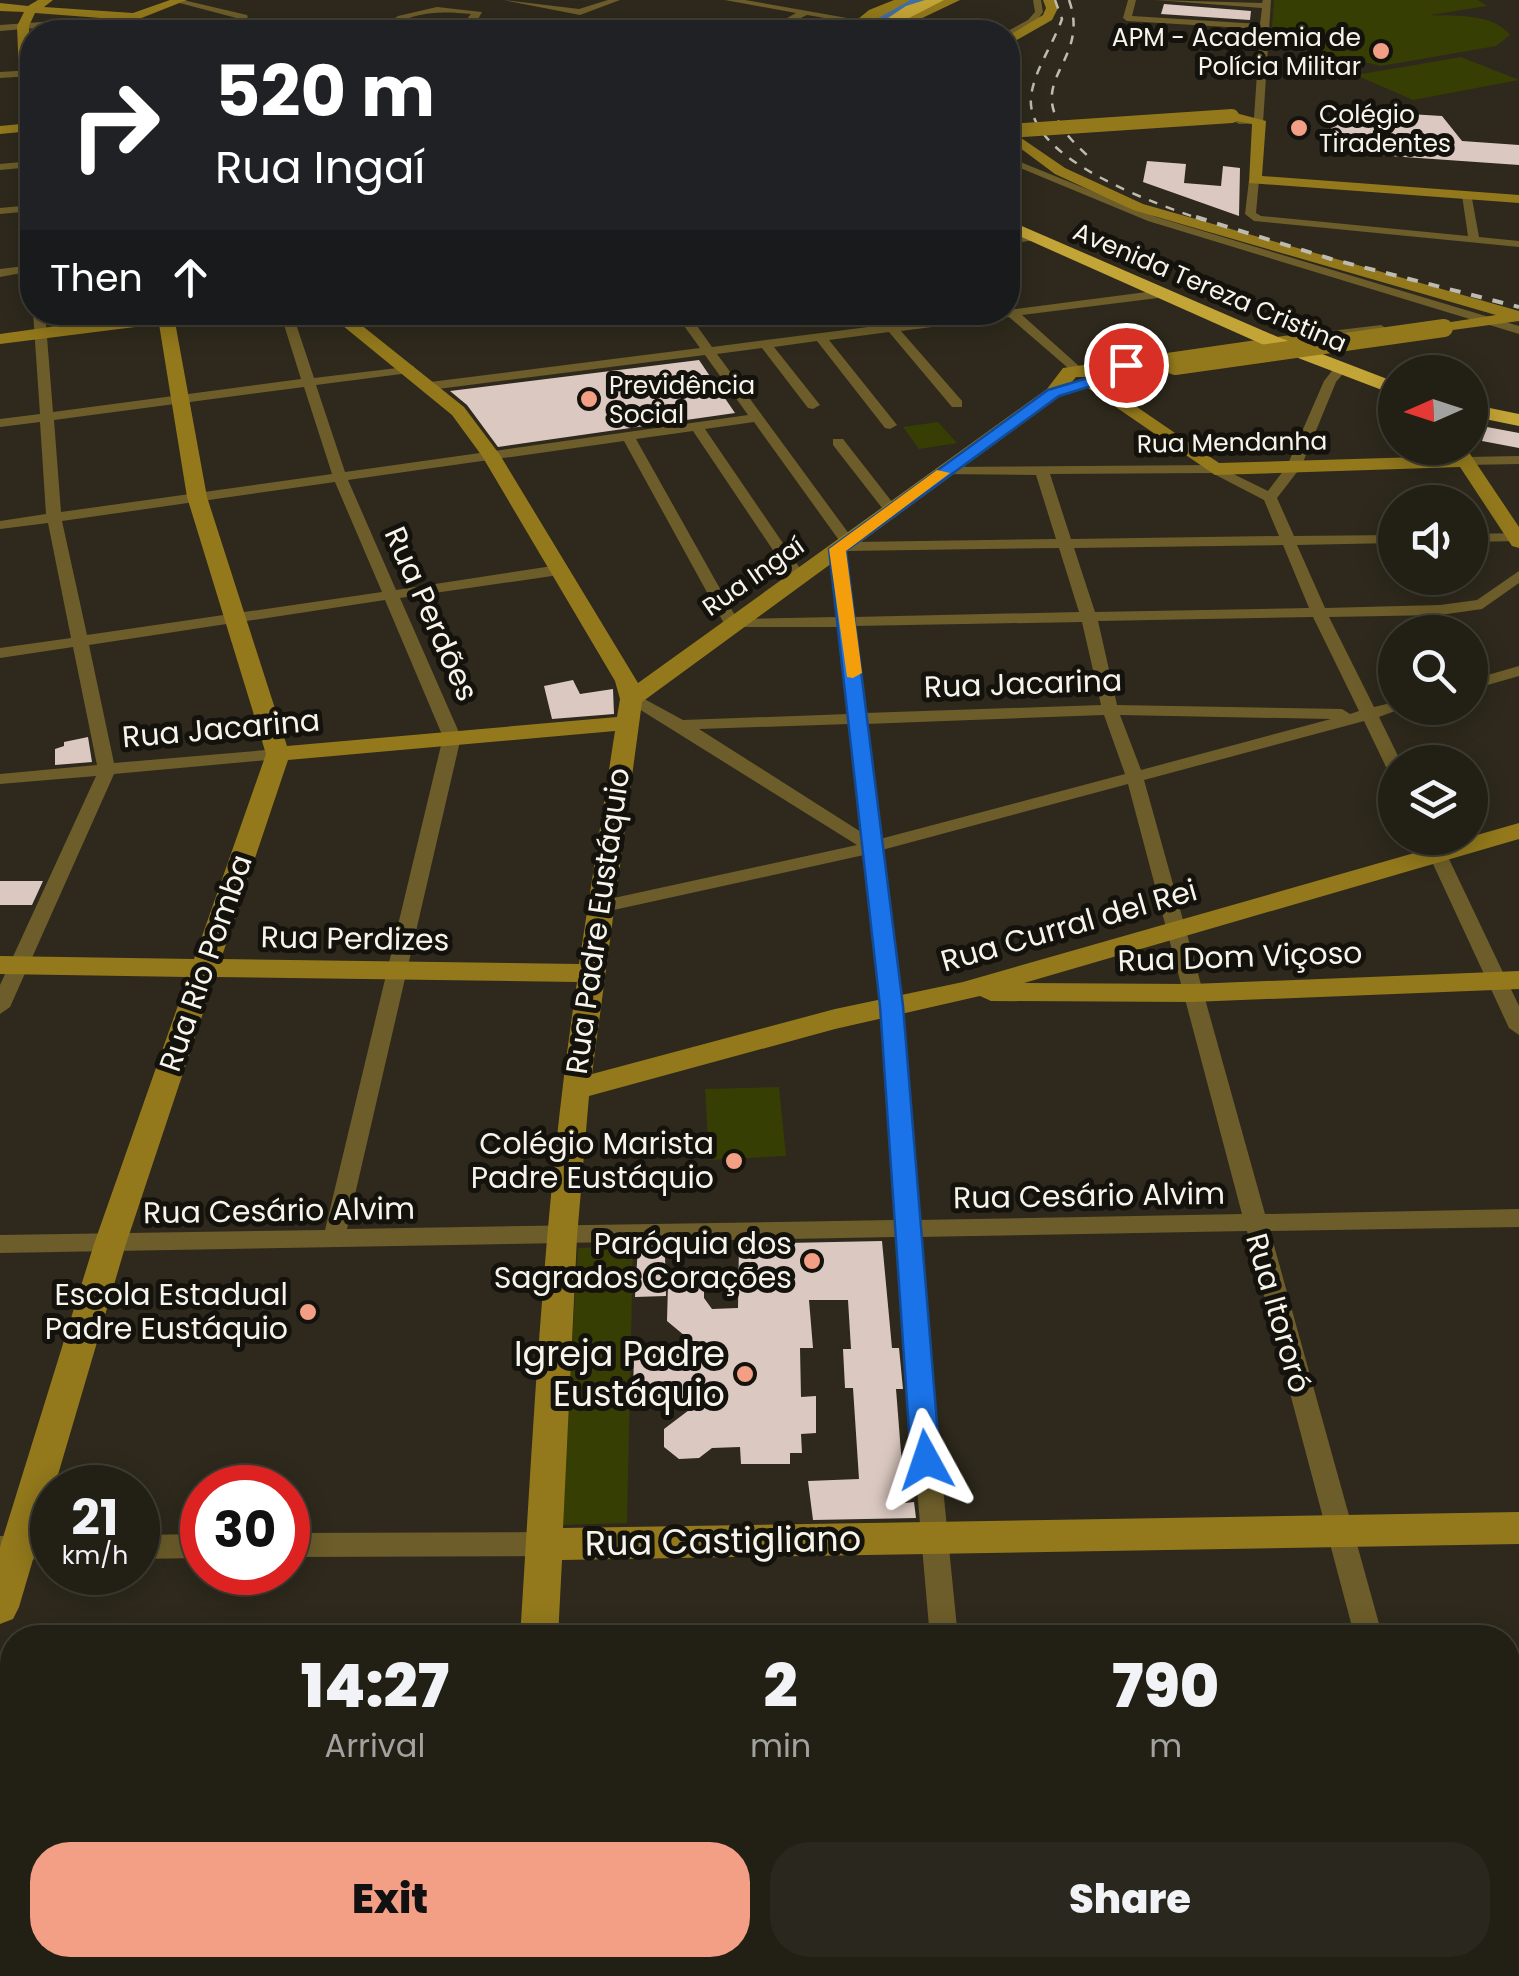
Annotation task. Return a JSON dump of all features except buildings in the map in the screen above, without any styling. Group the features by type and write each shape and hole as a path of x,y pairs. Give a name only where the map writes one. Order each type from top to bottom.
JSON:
{"highway":[{"path":"872,20 903,4 921,0"},
{"path":"900,20 938,0"},
{"name":"Avenida Tereza Cristina","path":"1020,219 1378,371"},
{"name":"Avenida Tereza Cristina","path":"1020,231 1271,342 1378,382"},
{"path":"1488,395 1519,401"},
{"path":"1488,414 1519,420"}],"street":[{"path":"25,20 31,9 48,0"},
{"path":"507,0 580,12 616,0"},
{"path":"728,0 834,20"},
{"path":"902,20 954,0"},
{"path":"1020,30 1039,12 1038,0"},
{"path":"1020,32 1048,17 1052,8 1049,0"},
{"path":"1132,0 1127,18 1264,27"},
{"path":"1159,0 1267,3 1250,214 1258,219 1519,244"},
{"path":"97,20 134,17 179,1 247,20"},
{"path":"0,7 134,17"},
{"path":"394,20 418,10 478,12 470,20"},
{"path":"790,20 806,12"},
{"path":"1020,131 1258,114"},
{"path":"1082,124 1258,114"},
{"path":"1020,141 1060,171 1138,207 1519,317"},
{"path":"1020,165 1152,219 1519,330"},
{"path":"1254,180 1519,199"},
{"path":"1467,195 1474,240"},
{"path":"1020,240 1032,238"},
{"path":"1020,312 1162,294"},
{"path":"1084,376 1297,338 1519,317"},
{"path":"1020,320 1084,376 1214,469 1270,498 1320,615 1384,745"},
{"path":"1084,376 1444,328 1478,320"},
{"path":"1216,350 1238,340 1232,324"},
{"path":"0,1006 10,965 107,770 54,518 39,325"},
{"path":"0,339 106,325"},
{"path":"168,325 197,497 278,754"},
{"name":"Rua Perdões","path":"291,325 338,476 452,737 334,1238"},
{"path":"351,325 458,411 491,456 626,680 628,711 680,724 873,847"},
{"path":"689,325 842,546 840,572 891,1006 906,1230 942,1625"},
{"path":"430,386 916,325"},
{"path":"892,328 957,404"},
{"path":"820,337 890,425"},
{"path":"765,344 813,405"},
{"path":"0,424 409,369"},
{"path":"1270,498 1294,467 1330,382 1340,370"},
{"name":"Rua Ingaí","path":"628,711 732,624 842,546 888,506 1084,376"},
{"path":"0,524 755,418"},
{"path":"696,426 806,571 840,572"},
{"path":"628,436 732,624 1440,610 1482,604 1519,576"},
{"path":"838,442 888,506"},
{"name":"Rua Mendanha","path":"1488,457 1519,460"},
{"name":"Rua Mendanha","path":"946,471 1214,469 1378,460"},
{"path":"1468,465 1518,539"},
{"name":"Rua Itororó","path":"1041,469 1089,618 1110,710 1135,778 1365,1625"},
{"path":"1488,538 1518,539"},
{"path":"842,546 1378,539"},
{"path":"0,653 559,570"},
{"path":"718,600 737,606 759,604"},
{"path":"1488,680 1519,671"},
{"name":"Rua Jacarina","path":"680,724 1110,710 1369,715"},
{"name":"Rua Jacarina","path":"0,779 452,737 628,711"},
{"name":"Rua Padre Eustáquio","path":"540,1625 561,1237 575,1090 628,711"},
{"path":"600,907 873,847 1378,712"},
{"name":"Rua Rio Pomba","path":"0,1607 9,1548 278,754"},
{"name":"Rua Curral del Rei","path":"1488,836 1519,830"},
{"name":"Rua Curral del Rei","path":"575,1090 891,1006 964,991 1176,931 1407,855"},
{"path":"1439,855 1508,980 1519,1028"},
{"name":"Rua Perdizes","path":"10,965 589,974"},
{"name":"Rua Dom Viçoso","path":"964,991 1192,993 1508,980"},
{"name":"Rua Cesário Alvim","path":"0,1244 1519,1218"},
{"name":"Rua Castigliano","path":"310,1546 1519,1528"}],"green space":[{"path":"1274,0 1478,0 1487,6 1430,15 1484,19 1510,35 1496,46 1381,66 1320,52 1312,41 1326,31 1271,41"},
{"path":"1461,57 1519,80 1413,100 1356,75"},
{"path":"938,422 957,443 919,449 903,427"},
{"path":"779,1087 786,1156 709,1160 705,1089"},
{"path":"633,1246 627,1523 561,1525 578,1248"}],"waterway":[{"path":"877,18 920,0"}],"railway":[{"path":"1055,0 1062,19 1031,97 1035,119 1049,140 1097,176 1203,220"},
{"path":"1069,0 1074,24 1071,44 1052,93 1054,110 1064,131 1088,156"},
{"path":"1196,217 1331,259 1519,307"}],"slow traffic":[{"path":"853,673 837,549 942,473"}],"place":[{"name":"APM - Academia de Polícia Militar","path":"1381,51"},
{"name":"Colégio Tiradentes","path":"1299,128"},
{"name":"Previdência Social","path":"589,399"},
{"name":"Colégio Marista Padre Eustáquio","path":"734,1161"},
{"name":"Paróquia dos Sagrados Corações","path":"812,1261"},
{"name":"Escola Estadual Padre Eustáquio","path":"308,1312"},
{"name":"Igreja Padre Eustáquio","path":"745,1374"}],"route":[{"path":"926,1460 891,1006 837,549 1054,393 1095,380 1097,376 1092,372 1126,365"}]}
